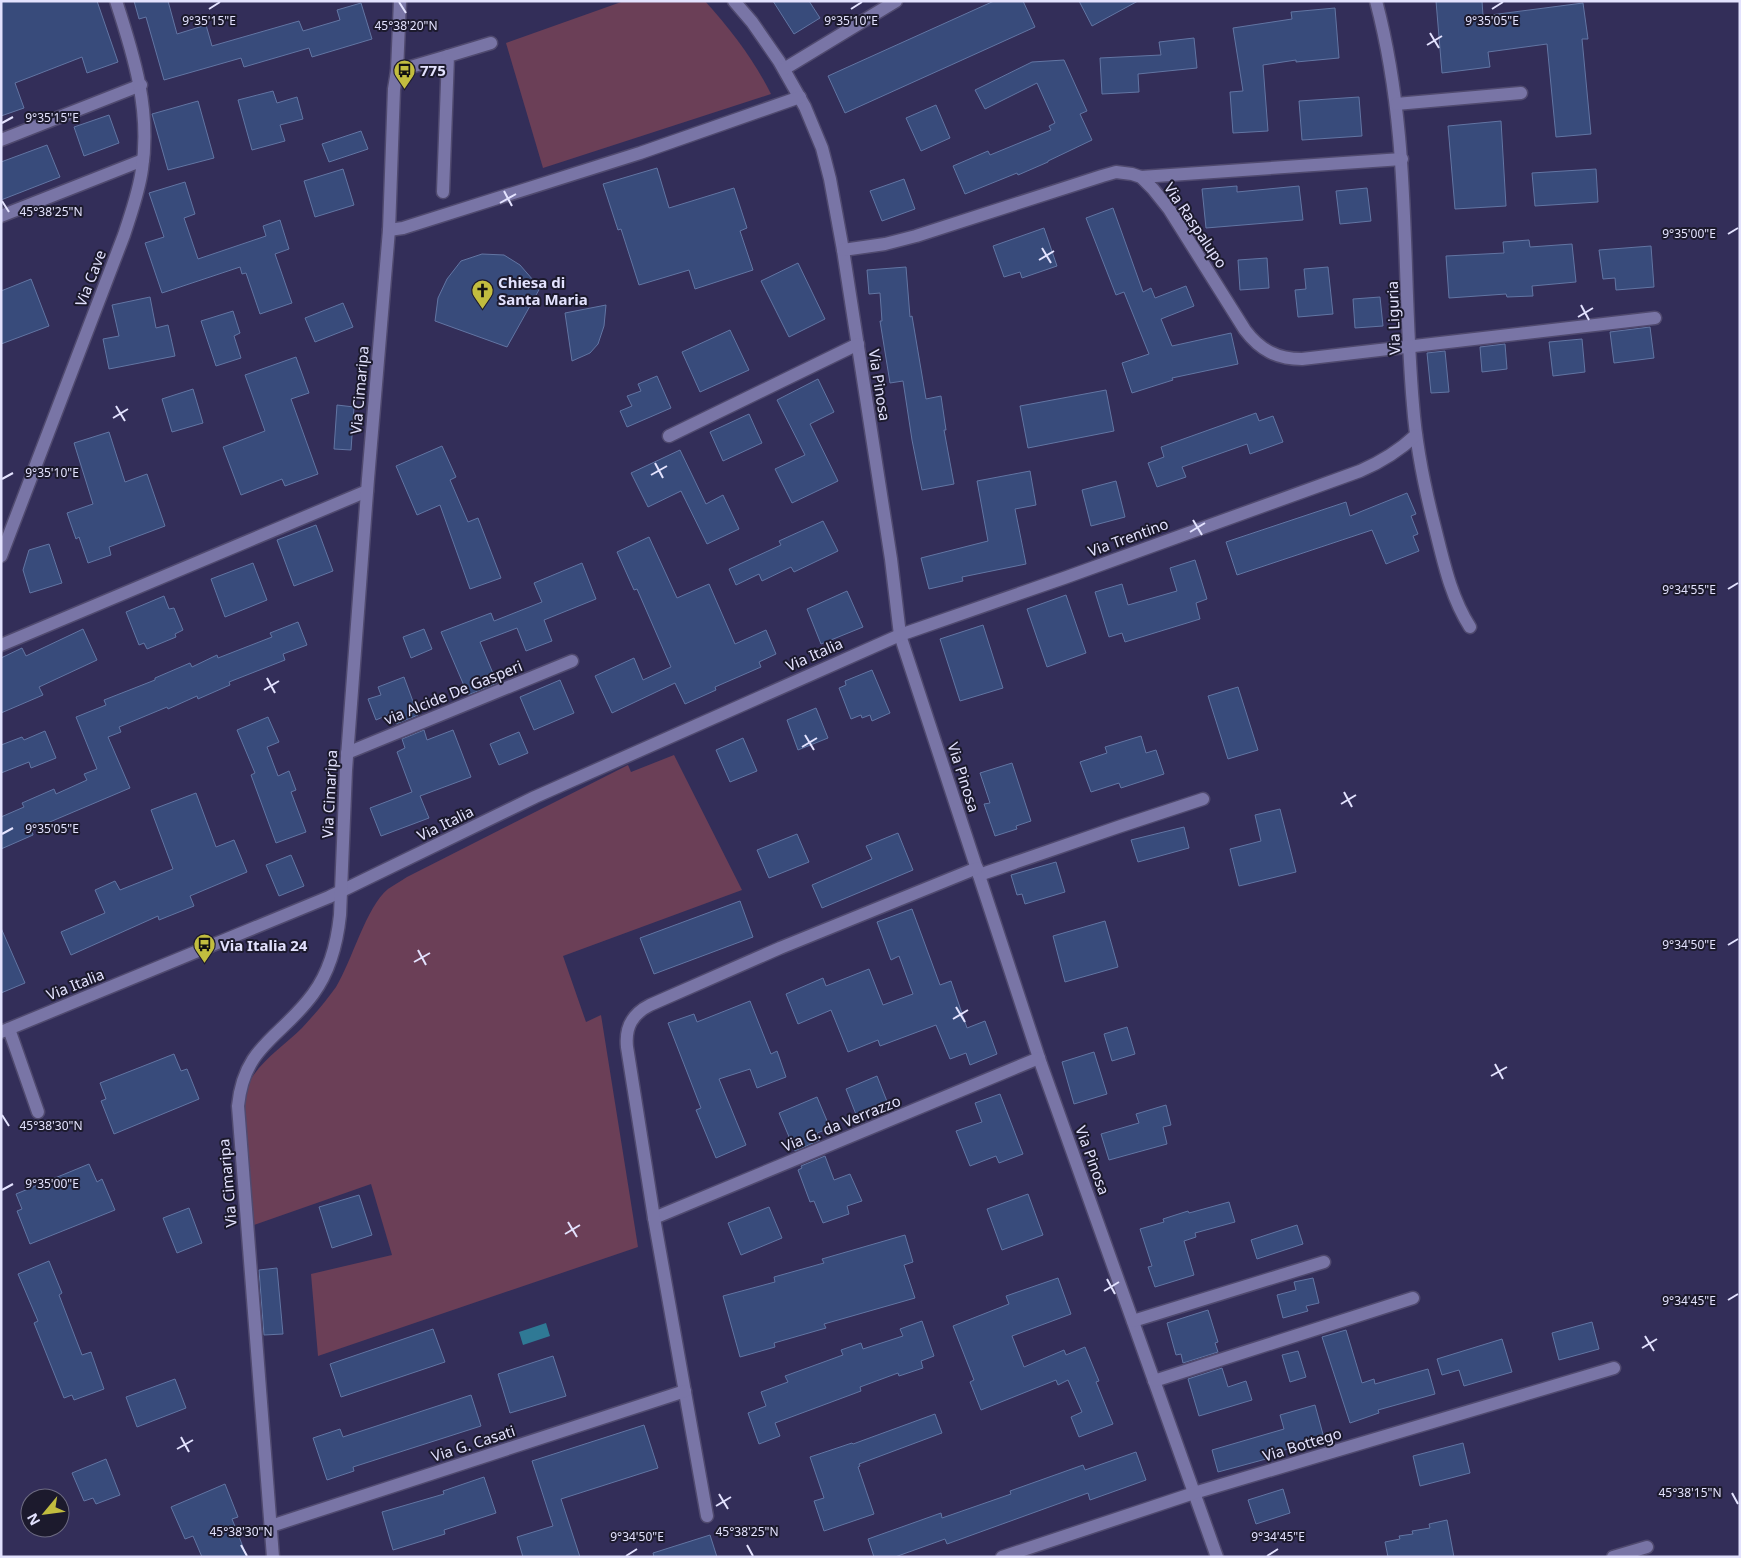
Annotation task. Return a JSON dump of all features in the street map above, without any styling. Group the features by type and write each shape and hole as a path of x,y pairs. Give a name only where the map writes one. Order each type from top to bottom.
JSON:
{"street":[{"name":"Via Cave","path":"1,556 126,229 139,185 144,160 141,85 116,1"},
{"name":"Via Cimaripa","path":"272,1557 238,1123 239,1099 241,1084 252,1059 314,993 326,972 338,934 347,754 389,230 394,89 397,71 400,1"},
{"name":"Via Pinosa","path":"734,1 752,22 784,69 800,97 814,126 826,163 843,250 858,344 900,634 1039,1058 1217,1557"},
{"path":"784,69 896,1"},
{"name":"Via Liguria","path":"1376,1 1396,104 1402,159 1413,406 1416,435 1428,500 1447,577 1458,605 1470,627"},
{"path":"397,71 491,43"},
{"path":"443,192 448,56"},
{"path":"1,140 141,85"},
{"path":"1396,104 1521,93"},
{"path":"389,230 403,228 640,153 800,97"},
{"path":"843,250 879,245 916,236 1108,174 1123,172 1141,177 1402,159"},
{"path":"1,216 144,160"},
{"name":"Via Raspalupo","path":"1141,177 1169,210 1245,330 1256,344 1280,357 1302,359 1655,318"},
{"path":"669,436 858,344"},
{"name":"Via Trentino","path":"900,634 1064,578 1360,471 1393,454 1416,435"},
{"path":"1,645 367,491"},
{"name":"Via Italia","path":"5,1031 341,892 535,797 900,634"},
{"name":"via Alcide De Gasperi","path":"347,754 572,661"},
{"path":"706,1516 654,1218 626,1040 628,1028 633,1017 643,1008 763,956 978,871 1203,799"},
{"path":"5,1031 38,1112"},
{"name":"Via G. da Verrazzo","path":"654,1218 1039,1058"},
{"path":"1133,1321 1324,1262"},
{"path":"1154,1381 1413,1298"},
{"name":"Via Bottego","path":"1002,1557 1194,1493 1614,1368"},
{"name":"Via G. Casati","path":"271,1526 685,1391"},
{"path":"1613,1557 1646,1547"}],"shaded area":[{"path":"624,1 705,1 741,46 771,94 543,168 506,43"},
{"path":"674,755 742,890 563,956 586,1022 601,1015 638,1247 318,1356 311,1274 392,1255 371,1184 254,1225 244,1120 245,1094 248,1084 256,1071 302,1028 336,987 366,921 380,897 388,889 407,877 628,765 631,772"}],"water":[{"path":"546,1323 550,1336 523,1345 519,1332"}],"building":[{"path":"1,1 97,1 118,62 87,73 82,57 15,83 24,108 1,116"},
{"path":"134,1 168,1 177,34 206,25 212,46 299,21 303,31 340,20 337,10 361,3 372,39 312,57 309,48 244,67 241,58 164,80 146,17 139,19"},
{"path":"773,1 809,1 820,18 794,34"},
{"path":"994,1 1023,1 1035,27 845,113 828,76"},
{"path":"1079,1 1138,1 1092,26"},
{"path":"1436,1 1482,1 1483,16 1583,3 1588,39 1582,39 1591,134 1556,137 1547,44 1488,52 1490,67 1442,73"},
{"path":"1335,8 1339,58 1296,62 1296,60 1263,65 1268,131 1233,133 1230,92 1243,91 1233,28 1292,19 1291,12"},
{"path":"1194,38 1197,68 1138,74 1139,92 1102,94 1100,58 1161,55 1159,42"},
{"path":"1064,60 1087,111 1080,114 1092,140 1018,175 1017,173 965,194 953,166 988,151 990,155 1051,130 1049,126 1055,123 1037,83 985,109 975,90 1032,62"},
{"path":"273,91 277,103 297,97 303,119 280,125 285,141 252,150 238,100"},
{"path":"1359,97 1362,136 1302,140 1299,101"},
{"path":"198,101 214,158 168,170 152,114"},
{"path":"936,105 950,138 921,151 906,118"},
{"path":"109,115 119,143 84,156 74,127"},
{"path":"1501,121 1506,206 1455,209 1448,126"},
{"path":"361,131 368,149 329,162 322,144"},
{"path":"47,145 60,177 1,200 1,162"},
{"path":"657,168 669,208 734,188 747,228 740,231 753,270 695,289 689,270 639,285 621,229 618,230 603,184"},
{"path":"343,169 354,205 315,217 304,181"},
{"path":"1596,169 1598,202 1535,206 1532,173"},
{"path":"904,179 915,209 882,221 870,191"},
{"path":"185,182 195,214 184,218 198,259 266,236 263,226 280,220 289,249 275,254 292,303 260,314 246,273 242,274 240,267 162,293 145,243 164,237 149,193"},
{"path":"1237,186 1237,192 1299,186 1303,220 1206,228 1202,189"},
{"path":"1367,188 1371,221 1340,224 1336,191"},
{"path":"1113,208 1143,292 1151,288 1155,298 1186,286 1194,306 1161,319 1172,346 1231,333 1238,364 1172,378 1173,380 1132,393 1122,363 1149,354 1124,292 1116,295 1086,218"},
{"path":"1044,228 1057,266 1022,278 1020,272 1004,277 993,246"},
{"path":"1529,240 1530,247 1572,244 1576,282 1532,286 1533,296 1507,297 1506,294 1449,298 1446,256 1504,253 1503,242"},
{"path":"1651,246 1654,287 1616,290 1615,278 1603,279 1599,250"},
{"name":"Chiesa di Santa Maria","path":"482,254 504,255 520,265 540,288 507,347 435,321 438,298 447,279 461,261"},
{"path":"1267,258 1269,288 1240,290 1238,260"},
{"path":"798,263 825,319 789,337 761,281"},
{"path":"906,267 910,317 912,316 926,399 941,396 946,430 944,430 954,484 922,490 903,381 890,383 880,321 882,321 880,293 869,294 867,270"},
{"path":"1328,267 1333,314 1298,317 1295,290 1306,289 1304,269"},
{"path":"31,279 49,326 1,344 1,291"},
{"path":"150,297 156,328 168,325 175,356 109,369 103,339 119,336 112,305"},
{"path":"1380,297 1383,326 1355,328 1353,299"},
{"path":"343,303 353,327 315,342 305,318"},
{"path":"606,305 604,326 598,344 590,353 572,361 565,313"},
{"path":"233,311 240,333 234,336 241,358 216,366 201,321"},
{"path":"1650,327 1654,358 1614,363 1610,332"},
{"path":"730,330 749,370 700,392 682,352"},
{"path":"1582,339 1585,372 1553,376 1549,342"},
{"path":"1505,344 1507,369 1482,372 1480,347"},
{"path":"1445,351 1449,392 1431,393 1427,353"},
{"path":"296,357 309,393 291,399 318,474 285,486 282,479 241,495 223,447 265,431 245,375"},
{"path":"657,376 671,408 627,427 620,411 632,406 627,396 641,391 638,384"},
{"path":"818,379 834,412 810,424 838,481 792,503 775,469 805,455 777,400"},
{"path":"193,389 203,423 172,432 162,399"},
{"path":"1106,390 1114,431 1028,448 1020,406"},
{"path":"337,405 354,407 351,450 334,449"},
{"path":"1256,413 1259,421 1273,416 1283,442 1250,454 1247,444 1182,467 1186,477 1157,487 1148,463 1164,457 1161,447"},
{"path":"749,414 762,443 723,461 710,432"},
{"path":"109,432 125,482 147,474 165,526 109,547 111,555 88,563 79,537 76,539 67,513 93,504 74,443"},
{"path":"442,446 456,477 450,480 468,522 478,518 501,578 470,589 440,505 417,515 396,466"},
{"path":"680,450 706,504 723,495 739,529 707,544 681,491 648,507 631,473"},
{"path":"1030,471 1036,505 1015,509 1026,564 962,577 963,581 929,589 921,558 988,541 977,481"},
{"path":"1116,481 1125,517 1091,526 1082,490"},
{"path":"1407,493 1416,514 1411,516 1418,534 1413,536 1419,551 1386,564 1372,530 1237,575 1226,542 1346,502 1350,516"},
{"path":"823,521 838,551 794,572 791,567 762,581 759,574 736,585 729,569 781,545 779,541"},
{"path":"316,525 333,571 294,586 277,540"},
{"path":"649,537 677,598 709,584 735,644 766,630 776,654 759,662 761,667 715,687 716,690 685,704 675,683 612,713 595,676 634,658 643,680 671,667 637,589 634,590 617,552"},
{"path":"49,544 62,583 30,593 23,570 29,550"},
{"path":"1195,560 1207,599 1196,603 1200,619 1125,642 1122,633 1109,637 1095,592 1122,584 1128,605 1177,591 1170,568"},
{"path":"253,563 267,600 225,617 211,579"},
{"path":"582,563 596,599 544,620 552,641 526,651 517,628 480,642 497,683 468,695 441,632 491,613 494,621 542,602 534,583"},
{"path":"847,591 863,627 821,644 807,609"},
{"path":"1066,595 1086,653 1047,667 1027,609"},
{"path":"164,596 169,609 174,608 183,630 175,634 176,637 147,649 144,643 139,645 126,612"},
{"path":"298,622 307,645 283,654 285,660 229,682 230,685 198,699 197,696 119,727 121,732 108,737 130,788 38,827 32,831 33,835 1,849 1,817 24,807 22,803 54,789 56,794 87,780 84,774 97,769 76,717 106,705 104,700 155,680 155,678 190,663 192,667 217,655 218,658 272,637 270,633"},
{"path":"983,625 1003,688 960,701 940,639"},
{"path":"83,629 97,660 39,687 43,695 1,713 1,658 22,648 26,656"},
{"path":"424,629 432,649 411,658 403,637"},
{"path":"872,670 890,713 872,721 870,715 862,718 861,715 851,719 839,688 846,685 845,681"},
{"path":"404,677 418,715 396,724 392,713 376,720 368,699 381,695 378,687"},
{"path":"560,680 574,713 534,730 520,697"},
{"path":"1238,687 1258,750 1228,759 1208,696"},
{"path":"816,708 828,738 798,750 787,720"},
{"path":"268,717 279,742 267,747 278,776 289,771 296,790 291,792 306,832 276,843 251,775 255,773 237,730"},
{"path":"424,730 427,740 453,730 471,777 420,796 429,818 381,836 370,808 412,792 397,752 405,748 402,739"},
{"path":"45,731 56,758 31,768 29,762 1,773 1,745 22,737 24,740"},
{"path":"519,732 528,753 499,765 490,744"},
{"path":"1141,736 1146,753 1156,750 1164,774 1121,788 1119,783 1091,792 1080,762 1107,753 1105,747"},
{"path":"743,738 757,771 730,782 716,750"},
{"path":"1012,763 1031,821 1016,826 1017,829 995,836 984,804 990,803 980,773"},
{"path":"196,793 216,847 234,840 247,872 190,896 194,906 159,920 158,916 71,955 61,932 105,913 95,890 115,881 120,890 173,869 151,810"},
{"path":"1280,809 1296,872 1239,886 1230,849 1261,841 1255,815"},
{"path":"1184,827 1189,848 1138,862 1131,840"},
{"path":"898,833 913,870 822,908 812,885 872,859 866,846"},
{"path":"797,834 809,862 769,878 757,850"},
{"path":"291,855 304,886 279,896 266,865"},
{"path":"1056,862 1065,892 1025,904 1022,894 1017,895 1011,875"},
{"path":"740,901 753,937 654,974 640,938"},
{"path":"912,909 940,985 951,981 967,1028 985,1021 997,1054 970,1065 966,1053 950,1059 936,1025 880,1046 878,1040 848,1052 831,1010 798,1024 786,994 823,978 826,986 869,969 883,1005 913,994 899,956 891,960 877,922"},
{"path":"1105,921 1118,967 1065,982 1053,936"},
{"path":"1,928 25,983 1,993"},
{"path":"750,1001 771,1054 777,1051 786,1077 757,1088 750,1069 719,1079 746,1145 716,1158 696,1110 701,1108 668,1023 694,1014 697,1022"},
{"path":"1127,1027 1135,1054 1112,1061 1104,1034"},
{"path":"1094,1052 1107,1094 1074,1104 1062,1062"},
{"path":"174,1054 181,1071 187,1069 199,1099 114,1134 101,1101 106,1099 100,1083"},
{"path":"877,1076 888,1104 857,1117 846,1089"},
{"path":"1000,1094 1023,1154 999,1163 996,1156 970,1166 956,1131 982,1122 975,1103"},
{"path":"817,1097 830,1128 817,1133 820,1140 795,1151 779,1113"},
{"path":"1166,1105 1171,1125 1163,1127 1167,1144 1109,1160 1101,1134 1139,1123 1136,1114"},
{"path":"825,1156 834,1180 850,1174 862,1201 847,1206 849,1214 823,1223 814,1201 810,1202 798,1170 802,1168 801,1166"},
{"path":"89,1164 97,1182 102,1179 115,1210 30,1244 17,1211 22,1209 16,1194"},
{"path":"1028,1194 1043,1235 1002,1250 987,1209"},
{"path":"359,1195 372,1235 332,1248 319,1207"},
{"path":"1229,1202 1235,1222 1195,1233 1196,1237 1184,1241 1194,1275 1155,1287 1148,1267 1152,1266 1140,1229 1164,1222 1163,1219 1188,1211 1189,1213"},
{"path":"769,1207 782,1238 741,1255 728,1223"},
{"path":"189,1208 202,1243 177,1253 163,1218"},
{"path":"1297,1225 1303,1244 1257,1259 1251,1240"},
{"path":"905,1235 913,1262 904,1265 915,1298 824,1324 826,1328 774,1343 775,1347 740,1357 723,1296 775,1282 774,1277 824,1263 822,1259"},
{"path":"49,1261 62,1293 59,1295 82,1355 91,1352 104,1389 74,1400 72,1395 64,1398 34,1323 38,1321 18,1274"},
{"path":"277,1268 283,1334 264,1335 259,1270"},
{"path":"1058,1278 1071,1314 1012,1336 1024,1367 1064,1350 1066,1355 1085,1347 1099,1381 1096,1382 1113,1424 1079,1437 1071,1417 1082,1412 1068,1380 1058,1385 1056,1380 981,1410 970,1382 974,1380 953,1326 1009,1304 1006,1296"},
{"path":"1313,1278 1319,1303 1306,1306 1308,1311 1283,1318 1277,1295 1296,1290 1294,1282"},
{"path":"1208,1310 1218,1342 1215,1343 1218,1352 1183,1363 1181,1354 1176,1355 1167,1323"},
{"path":"922,1321 934,1356 921,1361 923,1368 899,1376 898,1373 860,1387 861,1391 775,1423 780,1436 759,1444 748,1413 766,1406 761,1392 788,1382 785,1376 843,1355 841,1350 861,1343 863,1349 903,1336 900,1329"},
{"path":"1592,1322 1599,1349 1559,1360 1552,1333"},
{"path":"433,1329 445,1362 341,1397 330,1364"},
{"path":"1346,1330 1362,1383 1374,1379 1375,1384 1428,1369 1435,1394 1378,1410 1379,1413 1350,1423 1322,1337"},
{"path":"1502,1339 1512,1372 1464,1386 1459,1370 1442,1375 1437,1359"},
{"path":"1298,1351 1306,1377 1290,1382 1282,1355"},
{"path":"553,1356 566,1396 510,1413 498,1374"},
{"path":"1222,1368 1228,1387 1246,1381 1252,1400 1199,1416 1188,1379"},
{"path":"175,1379 186,1408 137,1427 126,1397"},
{"path":"471,1395 481,1426 353,1467 354,1471 327,1480 313,1438 340,1429 343,1437"},
{"path":"1315,1405 1324,1438 1265,1456 1266,1459 1218,1472 1212,1450 1284,1429 1280,1415"},
{"path":"935,1414 942,1433 859,1464 860,1466 858,1467 874,1514 824,1531 814,1501 824,1498 810,1457 853,1444"},
{"path":"644,1425 658,1468 561,1499 580,1557 523,1557 517,1537 553,1526 532,1461"},
{"path":"1463,1443 1470,1473 1420,1486 1413,1456"},
{"path":"1136,1452 1146,1480 1090,1500 1088,1493 947,1544 945,1539 895,1557 874,1557 868,1539 941,1513 942,1518 1011,1494 1010,1491 1083,1465 1085,1470"},
{"path":"106,1459 120,1495 96,1504 93,1498 84,1501 72,1473"},
{"path":"484,1477 496,1513 444,1530 445,1534 393,1550 382,1512 444,1494 443,1491"},
{"path":"225,1484 238,1517 232,1519 247,1557 202,1557 193,1536 185,1539 171,1507"},
{"path":"1283,1489 1290,1513 1256,1524 1248,1500"},
{"path":"1447,1520 1454,1557 1388,1557 1385,1542 1400,1539 1399,1536 1413,1534 1412,1531 1430,1528 1429,1524"},
{"path":"710,1535 717,1557 654,1557 653,1553"}],"place":[{"name":"775","path":"404,89"},
{"name":"Chiesa di Santa Maria","path":"482,310"},
{"name":"Via Italia 24","path":"204,964"}]}
